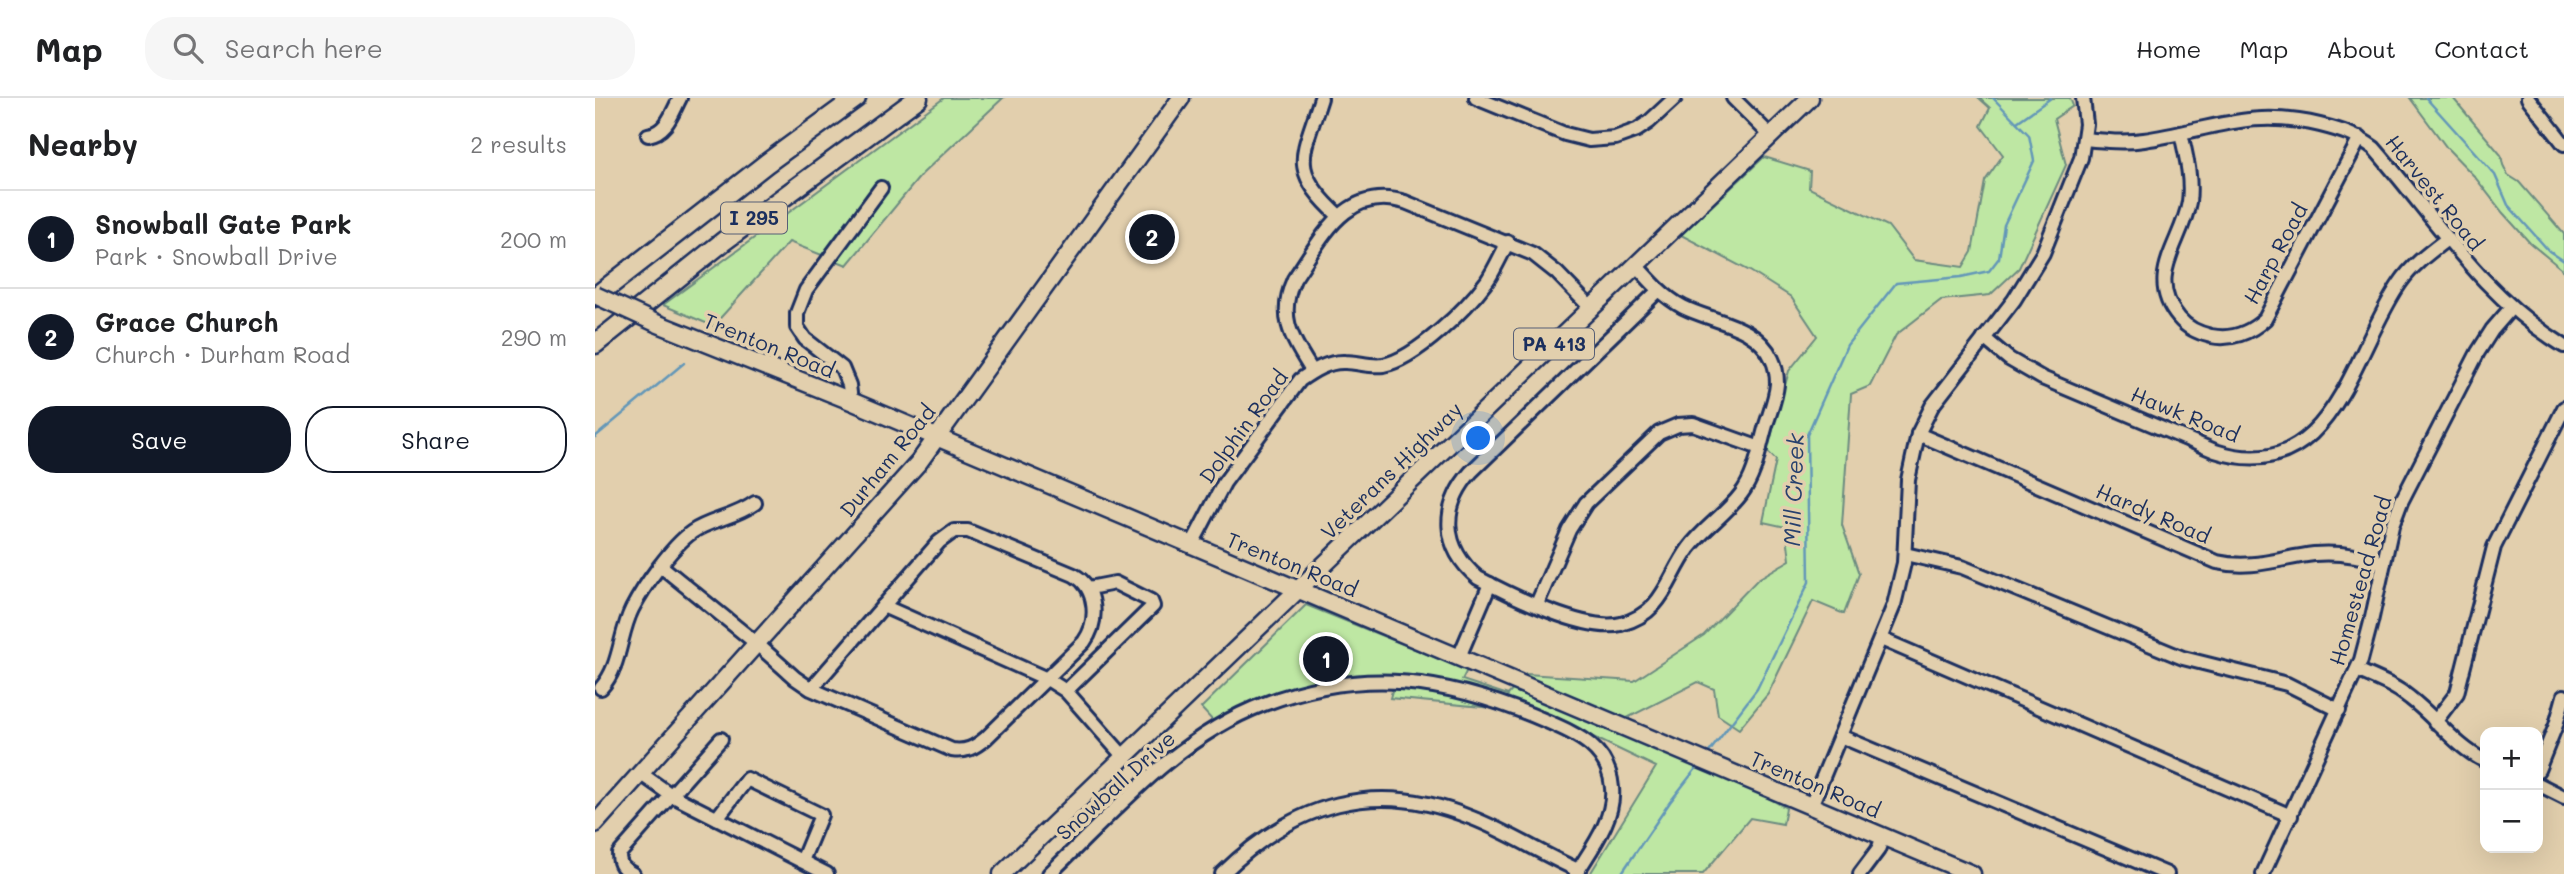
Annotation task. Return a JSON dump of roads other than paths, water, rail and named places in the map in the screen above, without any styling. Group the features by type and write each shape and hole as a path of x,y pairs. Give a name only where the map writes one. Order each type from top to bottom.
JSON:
{"highway":[{"name":"I 295","path":"595,296 856,98"},
{"name":"I 295","path":"595,344 755,218 918,98"}],"main road":[{"name":"Durham Road","path":"595,824 902,482 1181,98"},
{"name":"Veterans Highway","path":"1011,871 1124,757 1809,98"},
{"name":"Trenton Road","path":"595,296 851,401 1972,874"}],"street":[{"path":"648,135 656,134 664,127 680,98"},
{"path":"1321,98 1302,157 1308,179 1339,216"},
{"path":"1476,98 1510,104 1585,139 1608,139 1637,130 1675,98"},
{"path":"1733,98 1770,135"},
{"path":"1811,806 1881,639 1899,589 1905,554 1908,480 1918,434 1932,405 2014,300 2043,253 2081,158 2087,124 2083,98"},
{"path":"2530,99 2564,144"},
{"name":"Harvest Road","path":"2085,139 2121,142 2268,117 2300,120 2360,138 2374,148 2474,272 2511,308 2564,346"},
{"name":"Harp Road","path":"2181,133 2190,192 2186,213 2166,267 2164,286 2170,306 2183,322 2193,330 2216,337 2239,335 2265,319 2360,138"},
{"path":"851,401 849,384 842,368 805,339 797,327 797,313 806,290 881,188"},
{"path":"1312,371 1290,332 1285,304 1294,279 1339,216 1367,200 1390,198 1508,242 1543,260 1591,308"},
{"name":"Hawk Road","path":"1984,338 2028,371 2215,451 2243,458 2271,456 2294,448 2311,436 2322,423 2346,388 2399,284 2421,260 2447,239"},
{"name":"Dolphin Road","path":"1191,546 1224,483 1300,380 1312,371 1340,362 1383,365 1413,353 1487,281 1508,242"},
{"path":"1636,265 1658,290 1682,307 1752,335 1771,356 1776,368 1776,386 1761,448 1745,489 1689,547 1664,595 1649,611 1621,624 1596,626 1490,584 1469,571 1454,548 1449,524 1456,491 1471,472 1658,290"},
{"name":"Homestead Road","path":"2263,874 2357,670 2371,622 2392,527 2401,502 2478,352 2511,308"},
{"path":"2435,722 2457,692 2494,547 2564,408"},
{"path":"1537,604 1575,520 1596,493 1659,433 1678,425 1693,424 1761,448"},
{"name":"Hardy Road","path":"1918,434 2217,562 2245,566 2311,555 2338,554 2384,563"},
{"path":"601,688 616,665 622,635 633,607 661,566 692,532 707,524 734,516 755,503"},
{"path":"661,566 811,689 940,745 961,751 970,749 986,738 1084,642 1090,632 1093,601 1089,587 1074,575 968,531 954,531 939,542 811,689"},
{"path":"1905,554 1962,567 2183,658 2287,684 2339,710"},
{"path":"1066,691 1153,606 1151,601 1115,583 1089,587"},
{"path":"1459,657 1490,584"},
{"path":"883,606 1047,679 1066,691 1124,757"},
{"path":"1881,639 2291,816"},
{"path":"2357,670 2396,688 2465,750 2480,758"},
{"path":"1498,701 1506,677"},
{"name":"Snowball Drive","path":"1049,874 1168,761 1203,734 1261,705 1294,694 1336,685 1395,681 1449,687 1498,701 1574,732 1595,748 1603,758 1611,783 1612,802 1605,823 1577,872"},
{"path":"2543,758 2564,696"},
{"path":"1840,736 2167,874"},
{"path":"633,874 619,862 619,854 721,739"},
{"path":"640,773 671,795 827,874"},
{"path":"717,818 747,779 821,815 802,861"},
{"path":"2543,786 2564,797"},
{"path":"1221,874 1260,839 1310,813 1341,804 1393,800 1442,807 1473,818 1577,872"},
{"path":"1860,874 1878,850 1883,836"}],"waterway":[{"name":"Mill Creek","path":"1707,755 1757,689 1809,582 1807,435 1847,345 1896,283 1961,277 1989,271 1999,258 2004,225 2034,161 2029,135 1993,98"},
{"path":"2017,122 2051,98"},
{"path":"2426,98 2495,175 2508,205 2549,251 2564,261"},
{"path":"595,437 684,363"},
{"name":"Mill Creek","path":"1621,874 1698,766"}],"place":[{"name":"Grace Church","path":"1152,237"},
{"name":"Snowball Gate Park","path":"1326,659"}]}
